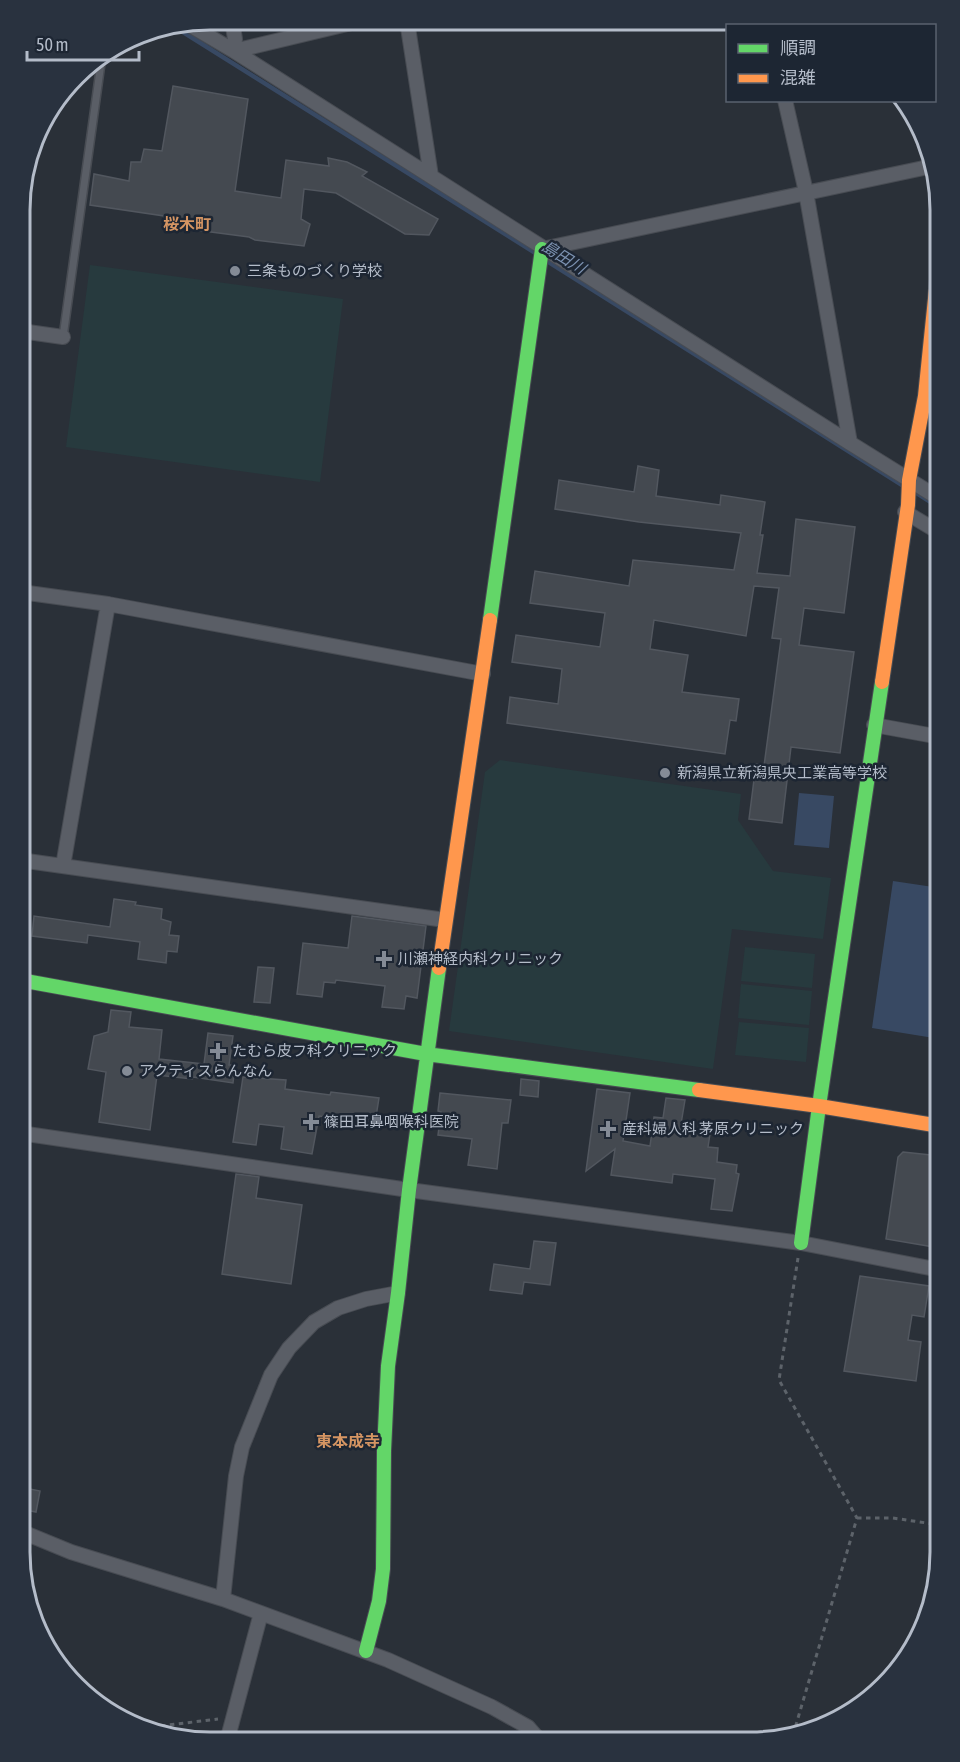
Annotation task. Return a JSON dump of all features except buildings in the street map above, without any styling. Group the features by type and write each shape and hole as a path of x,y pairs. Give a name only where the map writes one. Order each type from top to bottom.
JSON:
{"street":[{"path":"198,30 930,493"},
{"path":"234,30 234,51"},
{"path":"234,51 322,30"},
{"path":"408,30 431,176"},
{"path":"785,102 806,192 850,443"},
{"path":"542,249 925,168"},
{"path":"366,1651 379,1601 383,1569 384,1451 388,1366 426,1054 444,920 483,674 542,249"},
{"path":"30,332 63,337"},
{"path":"801,1243 909,480 925,396 930,347"},
{"path":"925,396 930,396"},
{"path":"905,512 930,527"},
{"path":"30,593 108,604 483,674"},
{"path":"63,866 108,604"},
{"path":"874,725 930,735"},
{"path":"30,861 444,920"},
{"path":"30,982 426,1054 819,1106 930,1124"},
{"path":"30,1134 409,1190 801,1243 930,1268"},
{"path":"223,1599 236,1476 242,1447 271,1375 289,1348 314,1322 338,1308 398,1293"},
{"path":"30,1534 71,1552 223,1599 366,1651 492,1707 528,1727 532,1732"},
{"path":"229,1732 261,1612"}],"lane":[{"path":"63,337 100,68"}],"path":[{"path":"796,1726 857,1518 779,1380 801,1243"},
{"path":"857,1518 893,1518 930,1524"},
{"path":"163,1726 232,1718"}],"green space":[{"path":"90,265 343,299 320,482 66,447"},
{"path":"500,760 741,794 738,820 773,871 831,878 823,939 732,929 713,1069 449,1031 485,772"},
{"path":"745,947 815,954 812,988 741,981"},
{"path":"741,984 812,991 809,1025 738,1018"},
{"path":"739,1022 809,1028 806,1062 735,1055"}],"water":[{"path":"799,793 834,796 829,848 794,845"},
{"path":"893,881 930,887 930,1037 872,1028"}],"waterway":[{"name":"島田川","path":"183,32 537,254"},
{"name":"島田川","path":"547,261 902,485"},
{"name":"島田川","path":"915,492 930,502"}],"traffic: fast":[{"path":"490,620 542,249"},
{"path":"801,1243 882,682"},
{"path":"366,1651 379,1601 383,1569 384,1451 388,1366 439,968"},
{"path":"30,982 426,1054 699,1090"}],"traffic: slow":[{"path":"882,682 908,505 909,480 925,396 930,347"},
{"path":"439,968 490,620"},
{"path":"699,1090 819,1106 930,1124"}],"place":[{"name":"三条ものづくり学校","path":"235,271"},
{"name":"新潟県立新潟県央工業高等学校","path":"665,773"},
{"name":"川瀬神経内科クリニック","path":"384,959"},
{"name":"たむら皮フ科クリニック","path":"218,1051"},
{"name":"アクティスらんなん","path":"127,1071"},
{"name":"篠田耳鼻咽喉科医院","path":"311,1122"},
{"name":"産科婦人科 茅原クリニック","path":"608,1129"}],"district":[{"name":"桜木町","path":"187,224"},
{"name":"東本成寺","path":"348,1441"}]}
